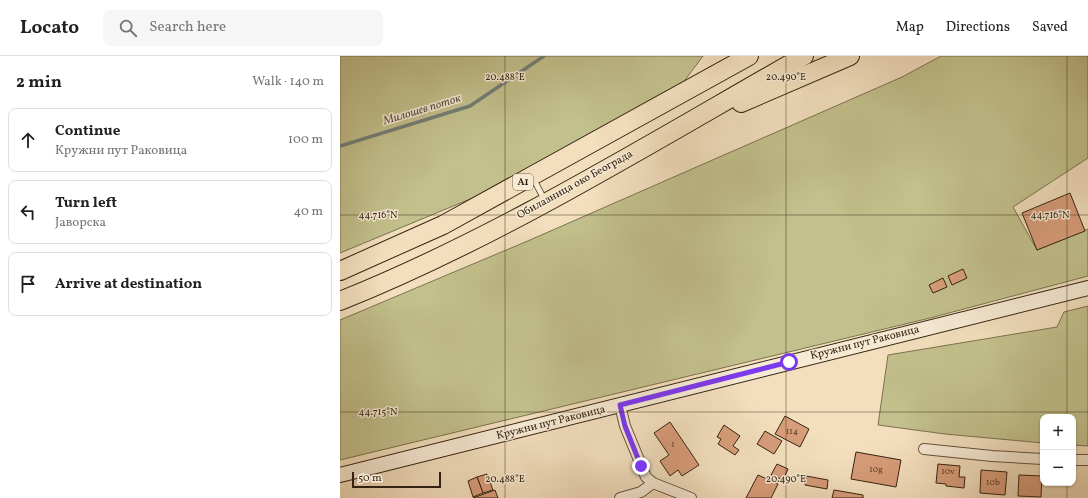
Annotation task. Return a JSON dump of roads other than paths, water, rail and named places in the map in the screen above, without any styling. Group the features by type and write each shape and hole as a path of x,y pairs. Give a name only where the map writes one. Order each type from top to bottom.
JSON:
{"highway":[{"path":"700,84 730,56"},
{"name":"A1","path":"340,271 443,226 749,56"},
{"name":"Обилазница око Београда","path":"340,301 432,261 546,202 804,56"},
{"path":"684,124 752,98 850,56"}],"main road":[{"name":"Кружни пут Раковица","path":"340,475 1088,288"}],"street":[{"path":"620,405 625,426 646,477 653,483 691,498"},
{"path":"924,448 992,456 1040,459"},
{"path":"1076,460 1088,460"},
{"path":"620,498 641,492 653,483"}],"lane":[{"path":"532,177 546,202"}],"waterway":[{"name":"Милошев поток","path":"340,146 470,106 544,56"}]}
